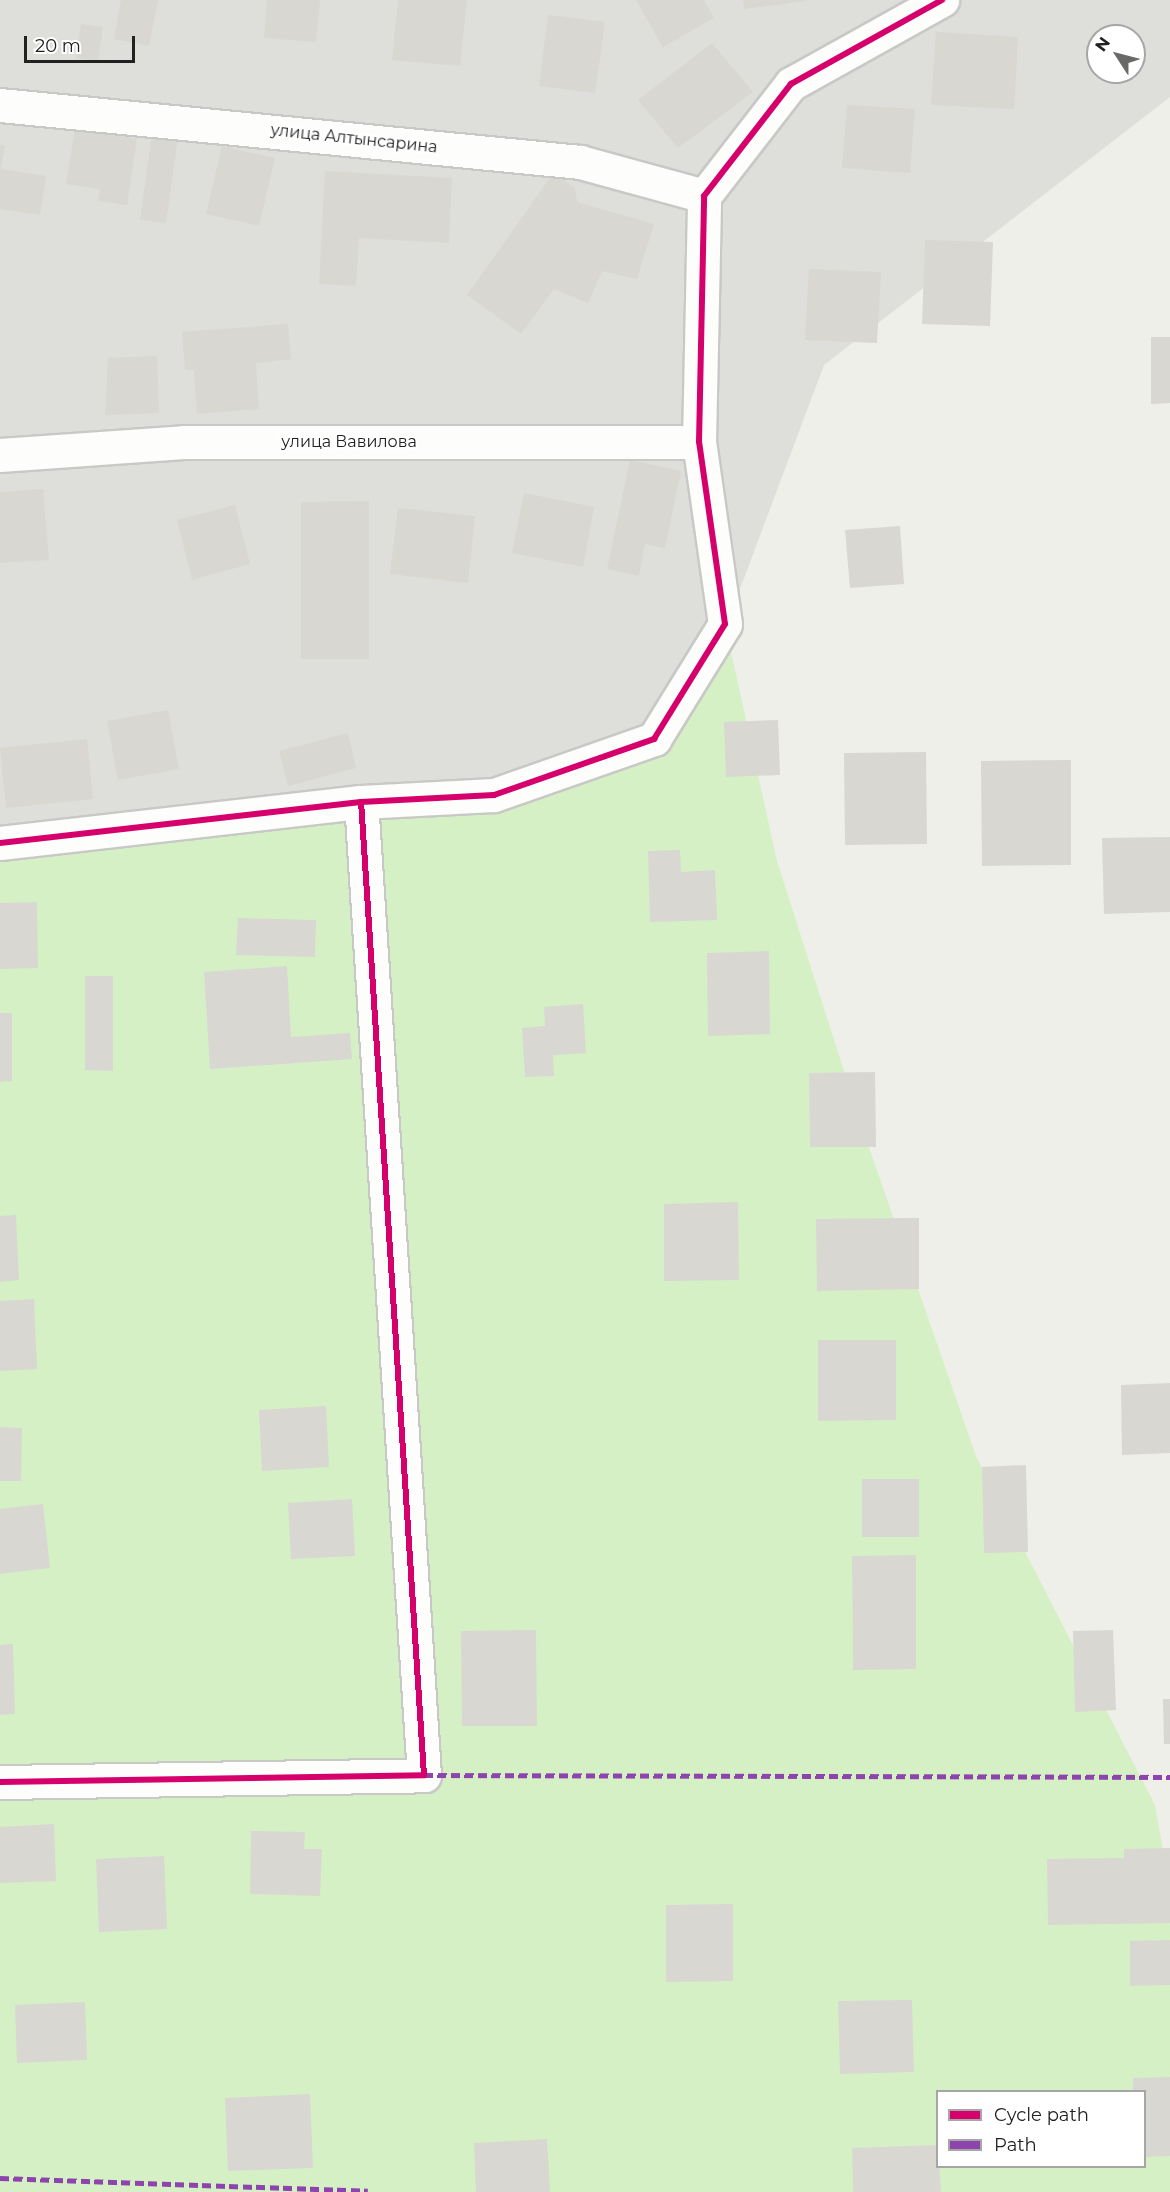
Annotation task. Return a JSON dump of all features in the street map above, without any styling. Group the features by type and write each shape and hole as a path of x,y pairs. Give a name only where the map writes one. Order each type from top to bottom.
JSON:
{"street":[{"path":"0,843 361,802 494,795 654,739 725,624 699,442 704,196 791,84 942,0"},
{"name":"улица Алтынсарина","path":"0,105 580,162 704,196"},
{"name":"улица Вавилова","path":"0,455 184,442 699,442"},
{"path":"0,1782 424,1775 361,802"}],"shaded area":[{"path":"0,0 1170,0 1170,97 824,365 621,906 0,2192"}],"green space":[{"path":"725,624 777,861 862,1127 976,1456 1155,1805 1170,1889 1170,2192 0,2192 0,843 494,795 654,739"}],"building":[{"path":"121,0 158,0 149,46 114,39"},
{"path":"267,0 320,0 316,42 264,38"},
{"path":"398,0 467,0 460,66 392,60"},
{"path":"636,0 704,0 714,18 663,47"},
{"path":"743,0 805,0 805,1 744,9"},
{"path":"548,15 605,22 595,93 539,86"},
{"path":"81,24 103,27 98,61 76,58"},
{"path":"936,32 1018,37 1014,109 931,105"},
{"path":"712,43 753,92 678,148 638,100"},
{"path":"847,105 915,109 910,173 842,168"},
{"path":"75,129 137,139 127,205 98,201 100,189 66,184"},
{"path":"152,134 178,137 166,223 140,220"},
{"path":"0,145 5,146 1,169 46,176 40,215 0,209"},
{"path":"222,146 275,158 259,226 206,214"},
{"path":"325,171 452,178 449,243 359,238 356,286 319,284"},
{"path":"554,172 575,188 577,202 654,224 637,279 602,271 588,303 554,289 521,334 467,295"},
{"path":"925,240 993,242 990,326 922,324"},
{"path":"809,269 881,272 877,343 805,340"},
{"path":"288,324 291,359 256,363 259,409 197,414 194,370 185,370 182,332"},
{"path":"1151,337 1170,337 1170,403 1151,404"},
{"path":"157,356 159,413 105,415 108,358"},
{"path":"630,460 681,471 665,548 645,544 639,576 607,569"},
{"path":"43,489 49,560 0,563 0,492"},
{"path":"524,493 594,507 583,567 512,553"},
{"path":"369,501 369,659 301,659 301,502"},
{"path":"235,505 250,564 192,580 177,520"},
{"path":"398,508 475,516 468,583 390,574"},
{"path":"900,526 904,584 850,588 845,530"},
{"path":"168,710 179,769 118,780 107,721"},
{"path":"778,720 780,775 726,777 724,722"},
{"path":"348,733 356,768 288,786 279,751"},
{"path":"87,739 93,799 6,808 0,748"},
{"path":"926,752 927,844 845,845 844,753"},
{"path":"1071,760 1071,865 982,866 981,761"},
{"path":"1170,837 1170,912 1104,914 1102,838"},
{"path":"680,850 681,872 715,870 717,920 650,922 648,851"},
{"path":"37,902 38,968 0,969 0,903"},
{"path":"238,918 316,920 315,957 236,955"},
{"path":"769,951 770,1034 708,1036 707,953"},
{"path":"287,966 291,1037 350,1033 352,1059 210,1069 204,972"},
{"path":"85,976 113,976 113,1071 85,1070"},
{"path":"583,1004 586,1053 553,1055 554,1076 525,1077 522,1028 545,1026 544,1007"},
{"path":"0,1013 12,1013 12,1081 0,1082"},
{"path":"875,1072 876,1147 810,1147 809,1073"},
{"path":"738,1202 739,1280 664,1281 664,1204"},
{"path":"16,1215 19,1280 0,1282 0,1216"},
{"path":"919,1218 919,1289 817,1291 816,1219"},
{"path":"34,1299 37,1369 0,1371 0,1301"},
{"path":"818,1340 896,1340 896,1420 818,1421"},
{"path":"1170,1383 1170,1453 1122,1455 1121,1385"},
{"path":"326,1406 329,1467 262,1471 259,1410"},
{"path":"0,1427 22,1428 21,1481 0,1481"},
{"path":"1026,1465 1028,1552 984,1553 982,1467"},
{"path":"862,1479 919,1479 919,1537 862,1537"},
{"path":"352,1499 355,1556 291,1559 288,1503"},
{"path":"43,1504 50,1568 0,1574 0,1509"},
{"path":"916,1555 916,1669 853,1670 852,1556"},
{"path":"536,1630 537,1726 462,1726 461,1631"},
{"path":"1113,1630 1116,1710 1075,1712 1073,1631"},
{"path":"13,1644 15,1714 0,1715 0,1645"},
{"path":"1163,1699 1170,1699 1170,1744 1164,1744"},
{"path":"54,1824 56,1881 0,1883 0,1827"},
{"path":"251,1831 305,1832 304,1849 322,1849 320,1896 250,1894"},
{"path":"1170,1848 1170,1923 1048,1925 1047,1859 1124,1858 1124,1849"},
{"path":"164,1856 167,1929 99,1932 96,1859"},
{"path":"733,1904 733,1981 666,1982 666,1905"},
{"path":"1170,1940 1170,1985 1130,1986 1130,1941"},
{"path":"912,2000 914,2072 840,2074 838,2001"},
{"path":"85,2002 87,2060 17,2063 15,2005"},
{"path":"1170,2077 1170,2156 1146,2157 1146,2090 1133,2090 1133,2078"},
{"path":"310,2094 313,2168 228,2171 225,2098"},
{"path":"547,2139 550,2192 476,2192 474,2143"},
{"path":"936,2145 936,2168 939,2168 941,2192 853,2192 852,2148"}],"marked path":[{"path":"424,1775 1170,1777"},
{"path":"0,2178 368,2191"}],"cycle path":[{"path":"0,843 361,802 494,795 654,739 725,624 699,442 704,196 791,84 942,0"},
{"path":"0,1782 424,1775 361,802"}]}
